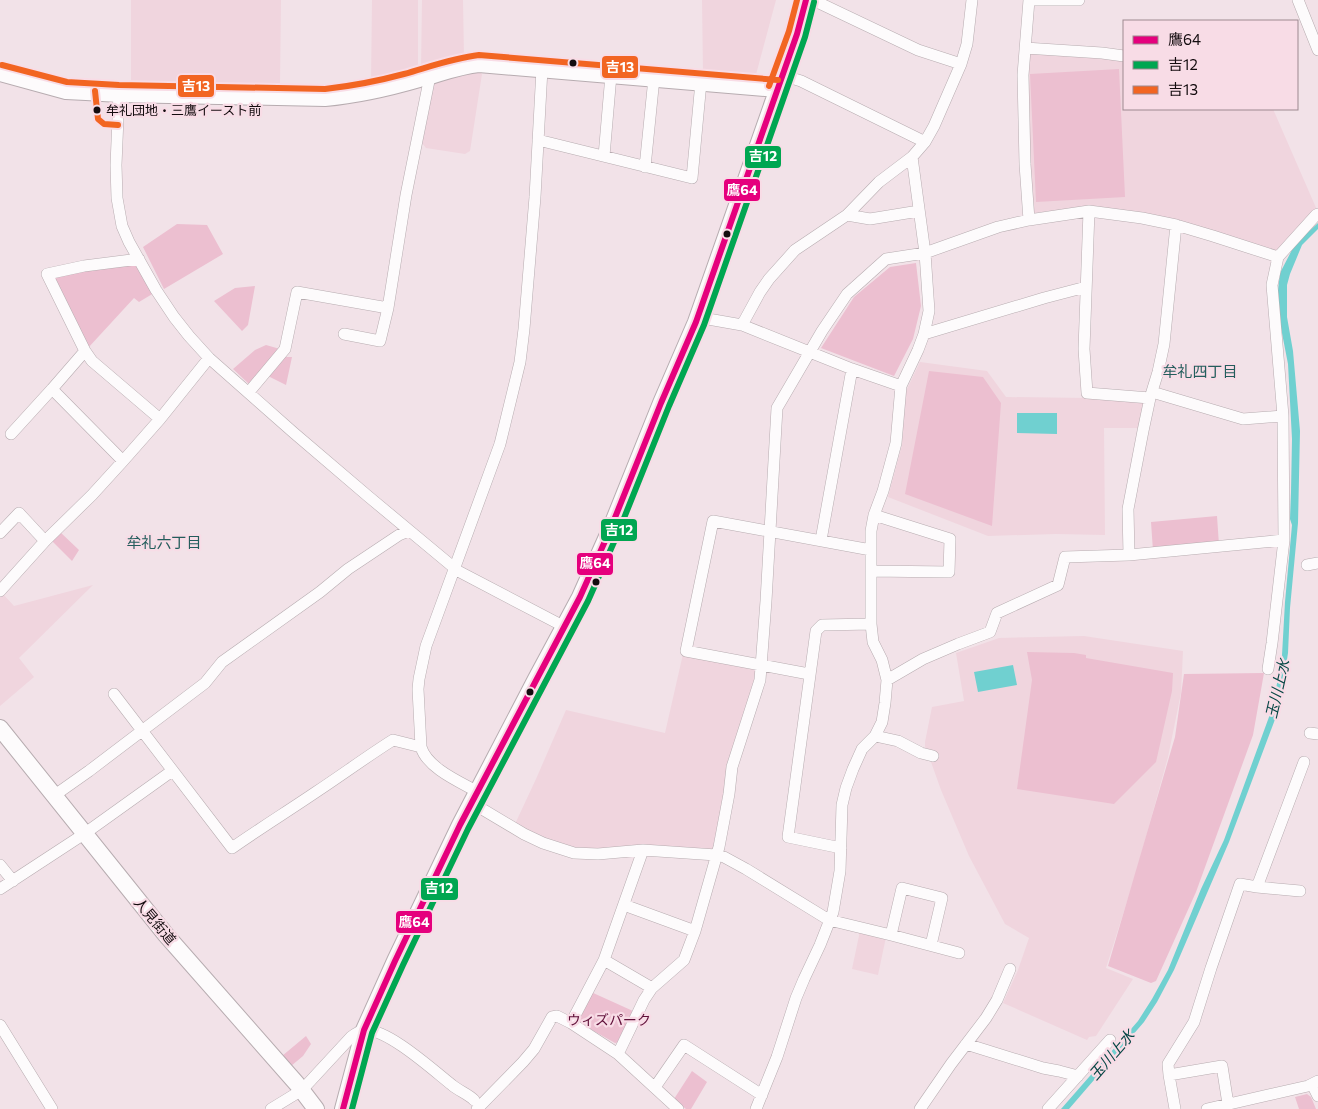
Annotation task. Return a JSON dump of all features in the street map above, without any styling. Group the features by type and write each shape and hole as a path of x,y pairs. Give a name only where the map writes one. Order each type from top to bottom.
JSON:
{"main road":[{"path":"343,1109 364,1030 391,968 475,797 580,597 610,530 698,316 797,34 806,0"},
{"path":"0,73 66,91 119,94 325,98 354,95 386,88 471,65 700,82 780,82"},
{"name":"人見街道","path":"0,728 166,935 302,1090 316,1109"}],"street":[{"path":"813,0 918,50 961,64"},
{"path":"742,325 769,279 795,250 847,215 887,174 912,157 925,142 961,64 967,44 972,0"},
{"path":"1029,220 1025,164 1023,75 1029,0 1079,0"},
{"path":"1298,0 1303,25 1318,50"},
{"path":"1025,48 1123,56"},
{"path":"542,69 526,304 520,362 500,444 426,646 418,690 421,748 423,753 433,764 475,797 530,837 543,843 574,853 598,854 643,850 716,855 746,869 829,920 959,953"},
{"path":"604,156 611,75"},
{"path":"344,334 380,341 388,308 406,195 430,76"},
{"path":"645,167 654,78"},
{"path":"780,82 801,81 925,142"},
{"path":"538,140 692,178 700,82"},
{"path":"119,94 116,165 117,198 122,226 156,290 174,317 209,358 294,433 454,568 565,627"},
{"path":"756,1109 777,1057 796,998 833,912 840,870 842,805 846,788 862,749 875,736 882,722 886,680 882,660 873,642 871,624 871,530 896,444 901,386 918,350 930,310 925,253 912,157"},
{"path":"847,215 870,218 919,211"},
{"path":"1089,211 1084,349 1087,393 1151,395 1244,419 1283,416"},
{"path":"618,1054 637,1013 652,988 684,960 696,931 716,855 729,794 732,767 760,680 777,408 822,330 847,294 886,259 925,253 998,227 1029,220 1089,211 1142,218 1176,225 1278,257"},
{"path":"1268,669 1284,540 1283,416 1272,285 1278,257 1318,214"},
{"path":"1129,554 1128,509 1151,395 1164,344 1176,225"},
{"path":"139,260 84,266 48,274 92,361 160,419"},
{"path":"924,334 1086,287"},
{"path":"249,392 285,349 297,292 388,308"},
{"path":"698,316 742,325 852,369 901,386"},
{"path":"11,434 85,350"},
{"path":"0,591 45,541 92,495 123,461 209,358"},
{"path":"821,540 852,369"},
{"path":"52,389 123,461"},
{"path":"0,533 19,513 45,541"},
{"path":"871,571 949,572 950,539 874,515"},
{"path":"809,674 686,651 713,521 871,550"},
{"path":"54,795 205,684 222,662 320,592 348,569 399,535 409,531"},
{"path":"886,680 923,659 990,632 997,613 1058,586 1065,557 1129,554 1284,540"},
{"path":"841,848 788,836 809,674 816,631 822,625 871,624"},
{"path":"114,694 232,848 393,740 421,748"},
{"path":"875,736 898,742 921,753 933,756"},
{"path":"1257,887 1304,762"},
{"path":"0,889 84,834 172,771"},
{"path":"571,1023 604,960 643,850"},
{"path":"0,864 13,881"},
{"path":"1175,1109 1168,1064 1194,1022 1210,968 1240,884 1300,891"},
{"path":"891,935 902,888 942,898 931,945"},
{"path":"624,905 696,931"},
{"path":"604,960 652,988"},
{"path":"920,1109 986,1018 997,1000 1010,968"},
{"path":"271,1109 302,1090 351,1037 364,1030 395,1040 456,1089 471,1097 476,1105 523,1062 534,1049 552,1017 557,1016 618,1054 678,1109"},
{"path":"0,1025 52,1109"},
{"path":"1048,1109 1110,1040"},
{"path":"966,1044 1043,1068 1078,1076"},
{"path":"655,1087 684,1045 762,1095"},
{"path":"1169,1075 1222,1066 1228,1104"},
{"path":"1207,1109 1315,1083 1318,1096"},
{"path":"1262,1097 1265,1109"}],"shaded area":[{"path":"131,0 281,0 280,84 131,86"},
{"path":"372,0 418,0 418,72 371,84"},
{"path":"422,0 463,0 464,58 421,71"},
{"path":"702,0 776,0 754,82 703,74"},
{"path":"1027,52 1118,58 1123,61 1123,110 1273,110 1317,210 1277,251 1088,207 1033,213 1031,200"},
{"path":"479,71 482,74 470,151 465,154 426,148 422,143 434,83 464,72"},
{"path":"920,362 987,371 1006,397 1144,401 1139,428 1104,428 1105,535 988,536 888,497 902,445 905,393"},
{"path":"93,585 19,658 34,677 0,706 0,597 3,594 14,606"},
{"path":"1084,636 1183,651 1181,693 1168,757 1136,873 1106,968 1133,979 1096,1036 1089,1037 1087,1040 1003,1003 1018,970 1029,938 1005,924 969,856 941,790 931,762 933,750 925,748 932,707 964,701 956,653 999,638"},
{"path":"683,654 752,666 755,671 755,677 727,764 725,787 713,848 710,851 578,850 544,840 515,824 566,710 665,733"},
{"path":"860,931 886,937 878,975 852,969"}],"green space":[{"path":"1119,69 1125,197 1036,202 1030,74"},
{"path":"177,224 207,225 223,254 164,289 143,247"},
{"path":"136,263 154,293 139,302 134,298 88,348 52,276"},
{"path":"916,263 921,306 913,339 894,376 821,348 854,297 890,267"},
{"path":"255,286 248,325 242,331 214,301 235,288"},
{"path":"266,345 280,349 249,384 233,369 255,350"},
{"path":"282,357 292,357 286,385 268,376"},
{"path":"929,371 983,377 1001,403 992,526 905,494"},
{"path":"1217,516 1219,545 1153,551 1151,522"},
{"path":"59,531 79,550 72,561 51,540"},
{"path":"1027,652 1074,653 1086,655 1086,658 1173,673 1172,691 1156,762 1114,804 1017,789 1032,680"},
{"path":"1264,673 1253,735 1196,892 1156,981 1151,983 1108,966 1175,737 1184,674"},
{"name":"ウィズパーク","path":"591,992 633,1011 620,1042 615,1043 578,1022 578,1018"},
{"path":"306,1036 311,1044 303,1056 291,1066 282,1056"},
{"path":"692,1071 707,1082 691,1109 686,1109 674,1099"},
{"path":"1307,1094 1311,1097 1316,1109 1299,1109 1295,1097"}],"water":[{"name":"玉川上水","path":"1318,223 1318,229 1302,245 1287,285 1287,317 1293,351 1300,431 1298,523 1288,653 1280,706 1229,842 1174,970 1157,1002 1144,1022 1069,1109 1061,1109 1138,1021 1168,970 1201,889 1224,840 1273,706 1282,655 1292,525 1290,519 1292,439 1288,364 1277,299 1280,273 1295,244"},
{"path":"1017,413 1057,413 1057,434 1017,433"},
{"path":"1013,665 1017,685 978,692 974,672"}],"transit line":[{"name":"吉13","path":"769,86 789,31 797,0"},
{"name":"鷹64","path":"343,1109 364,1030 395,961 460,825 580,597 610,530 696,322 797,34 806,0"},
{"name":"吉12","path":"352,1109 372,1033 403,965 468,829 588,601 618,533 704,325 805,37 814,2"},
{"name":"吉13","path":"2,65 67,82 119,85 325,89 384,79 450,60 479,55 778,80"},
{"name":"吉13","path":"95,91 98,119 104,124 118,125"}],"place":[{"name":"牟礼団地・三鷹イースト前","path":"97,110"}],"district":[{"name":"牟礼四丁目","path":"1200,372"},
{"name":"牟礼六丁目","path":"164,543"}]}
